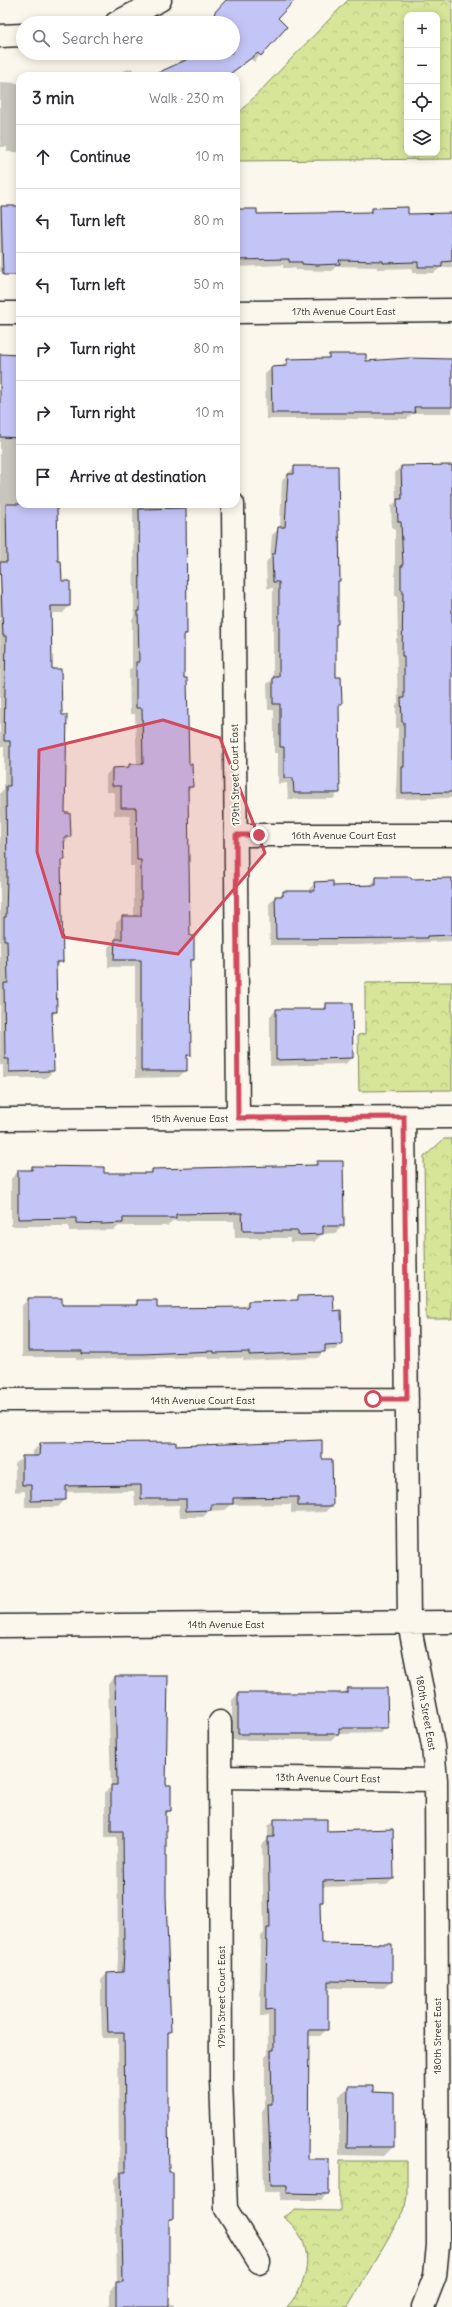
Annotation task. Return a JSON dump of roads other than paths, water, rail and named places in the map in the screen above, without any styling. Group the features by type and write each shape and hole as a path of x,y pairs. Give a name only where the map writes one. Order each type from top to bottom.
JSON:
{"street":[{"path":"129,16 160,0"},
{"path":"0,36 16,35"},
{"name":"17th Avenue Court East","path":"240,312 452,310"},
{"path":"0,313 16,313"},
{"name":"179th Street Court East","path":"232,508 238,1118"},
{"name":"16th Avenue Court East","path":"236,835 452,835"},
{"name":"180th Street East","path":"404,1117 409,1623 432,1738 436,1780 438,2245 435,2276 423,2307"},
{"name":"15th Avenue East","path":"0,1119 452,1117"},
{"name":"14th Avenue Court East","path":"0,1400 407,1399"},
{"name":"14th Avenue East","path":"0,1626 452,1622"},
{"name":"179th Street Court East","path":"220,1722 221,2080 226,2209 259,2262"},
{"name":"13th Avenue Court East","path":"220,1777 436,1780"}]}
